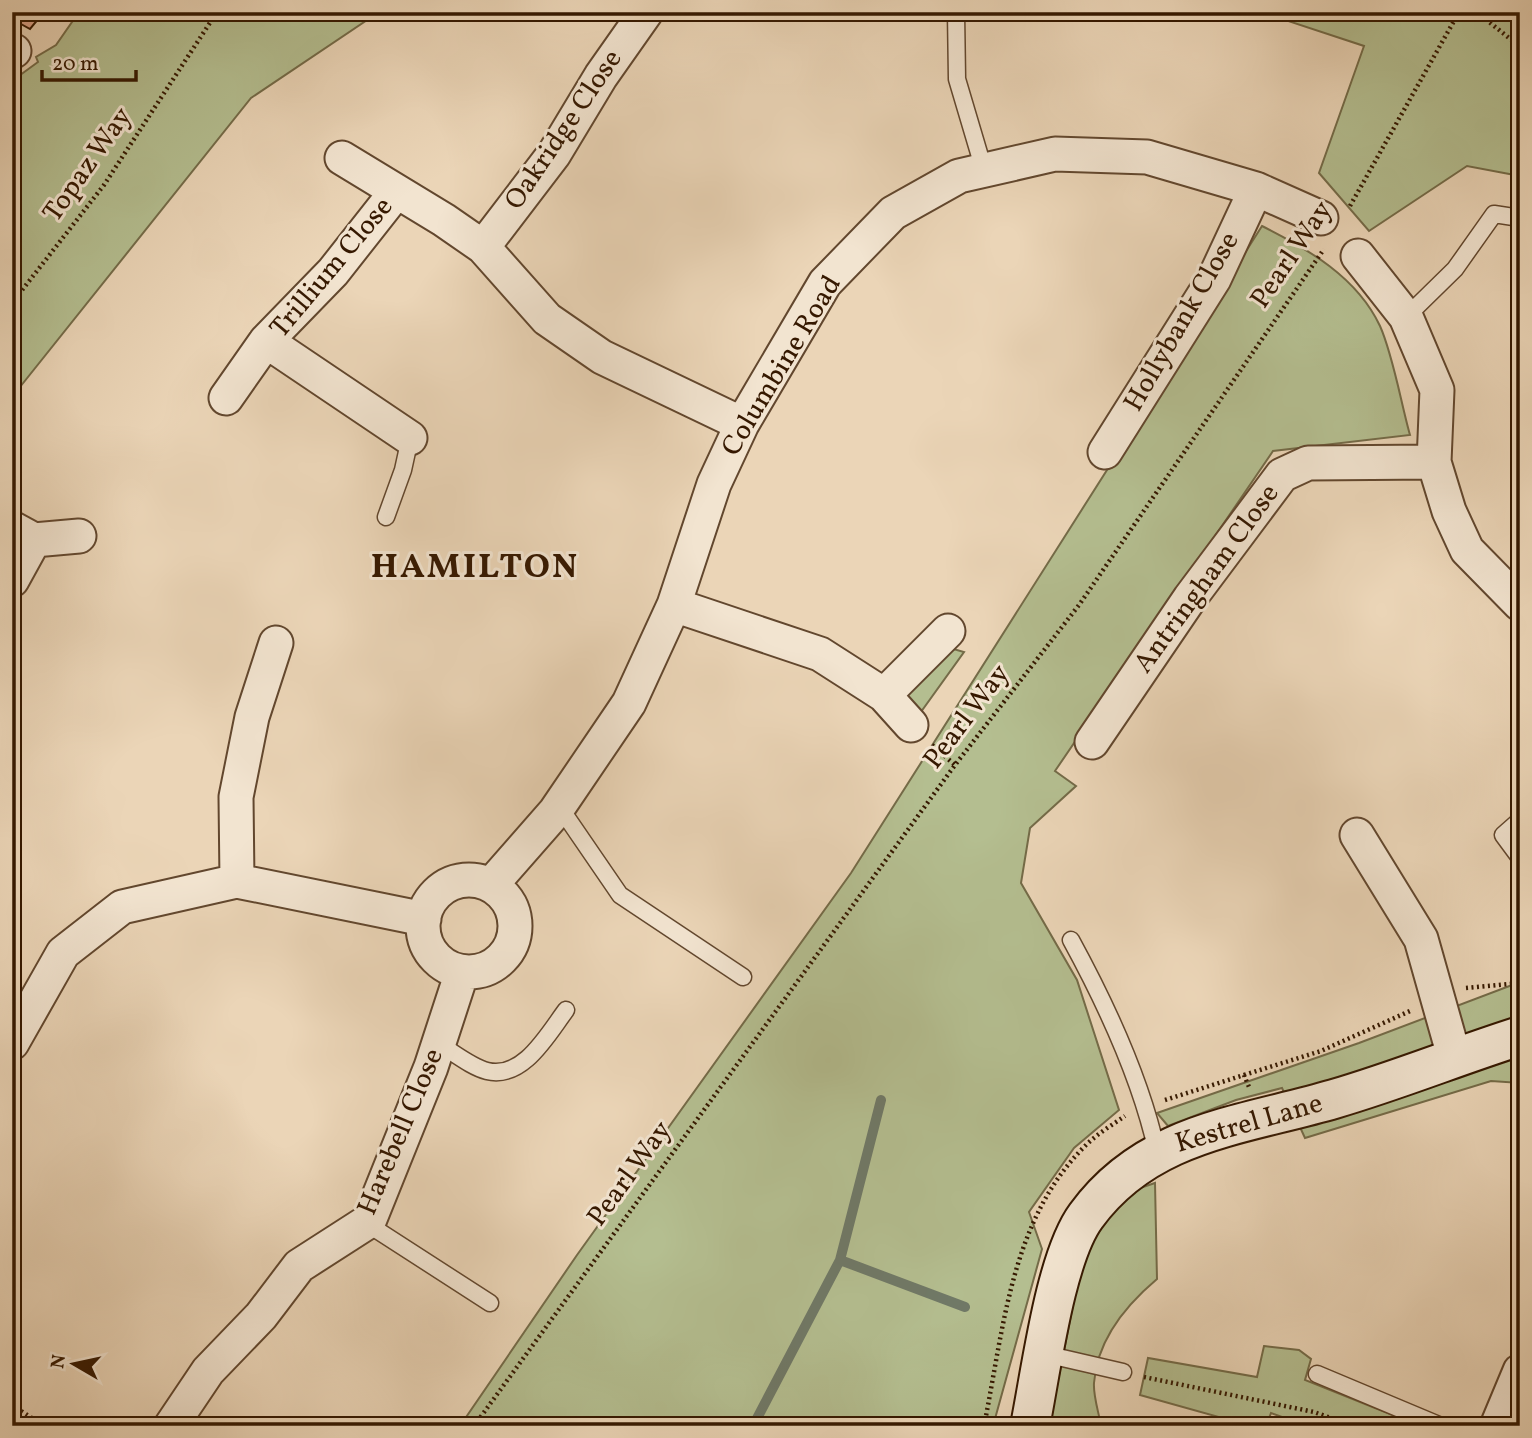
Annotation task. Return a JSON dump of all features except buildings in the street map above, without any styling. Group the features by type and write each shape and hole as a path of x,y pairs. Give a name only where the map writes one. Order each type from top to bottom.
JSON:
{"street":[{"name":"Oakridge Close","path":"482,247 554,154 636,17"},
{"name":"Columbine Road","path":"491,885 559,806 629,703 674,605 714,484 742,424 825,283 893,213 958,176 1055,154 1147,158 1256,189 1332,224"},
{"path":"342,158 482,247 547,319 602,357 742,424"},
{"name":"Hollybank Close","path":"1105,452 1214,279 1256,189"},
{"name":"Trillium Close","path":"396,191 333,272 266,341 410,438"},
{"path":"1358,256 1406,317 1437,390 1434,462 1449,511 1467,550 1520,604"},
{"path":"226,398 266,341"},
{"name":"Antringham Close","path":"1093,742 1190,598 1282,475 1308,463 1434,462"},
{"path":"12,580 23,534 79,536"},
{"path":"674,605 820,654 884,695 911,725"},
{"path":"884,695 948,631"},
{"path":"237,881 236,797 252,717 275,643"},
{"path":"1357,835 1421,939 1454,1056"},
{"path":"467,880 491,885 508,901 515,916 513,942 496,964 473,973 462,972 444,965 433,955 423,931 424,919 429,904 451,884 467,880"},
{"path":"12,1043 63,953 122,906 237,881 424,919"},
{"name":"Harebell Close","path":"171,1426 208,1371 261,1317 299,1266 366,1223 393,1166 439,1044 462,972"},
{"name":"Kestrel Lane","path":"1030,1426 1063,1269 1084,1218 1118,1178 1157,1152 1206,1132 1335,1099 1454,1056 1520,1036"},
{"path":"1497,1426 1520,1371"}],"lane":[{"path":"956,12 957,79 984,170"},
{"path":"1406,317 1455,269 1494,214 1520,218"},
{"path":"386,517 403,470 410,438"},
{"path":"559,806 621,895 743,977"},
{"path":"1520,820 1503,835 1520,858"},
{"path":"1071,940 1090,975 1130,1066 1151,1123 1157,1152"},
{"path":"439,1044 487,1071 511,1071 532,1054 566,1010"},
{"path":"366,1223 490,1303"},
{"path":"1045,1354 1123,1372"},
{"path":"1317,1374 1441,1426"}],"path":[{"name":"Topaz Way","path":"12,303 104,184 217,12"},
{"name":"Pearl Way","path":"474,1426 955,765 1079,605 1332,224 1459,12"},
{"path":"1477,12 1520,47"},
{"path":"1244,1075 1321,1051 1467,988 1520,983"},
{"path":"1123,1372 1314,1412 1353,1426"},
{"path":"12,1405 44,1426"}],"green space":[{"path":"79,12 379,12 251,98 12,397 12,81 38,62 36,57 56,45"},
{"path":"1261,12 1520,12 1520,176 1467,166 1369,231 1319,173 1364,46"},
{"path":"1262,226 1297,244 1330,266 1345,279 1370,309 1380,326 1389,351 1410,435 1273,451 1055,771 1076,786 1030,828 1021,883 1077,980 1119,1110 1074,1148 1029,1212 1042,1249 993,1426 460,1426 577,1255 851,873"},
{"path":"943,646 964,652 918,716 902,692"},
{"path":"1520,982 1520,1083 1491,1081 1305,1138 1282,1088 1236,1100 1168,1126 1157,1113 1359,1043"},
{"path":"1155,1183 1157,1279 1124,1312 1101,1352 1094,1388 1101,1426 1049,1426 1078,1280 1091,1239 1125,1193"},
{"path":"1264,1346 1299,1350 1311,1359 1305,1380 1420,1426 1307,1426 1271,1413 1266,1426 1228,1426 1226,1419 1140,1395 1148,1358 1257,1377"}],"waterway":[{"path":"753,1426 840,1260 881,1100"},
{"path":"840,1260 965,1307"}],"district":[{"name":"HAMILTON","path":"475,568"}]}
